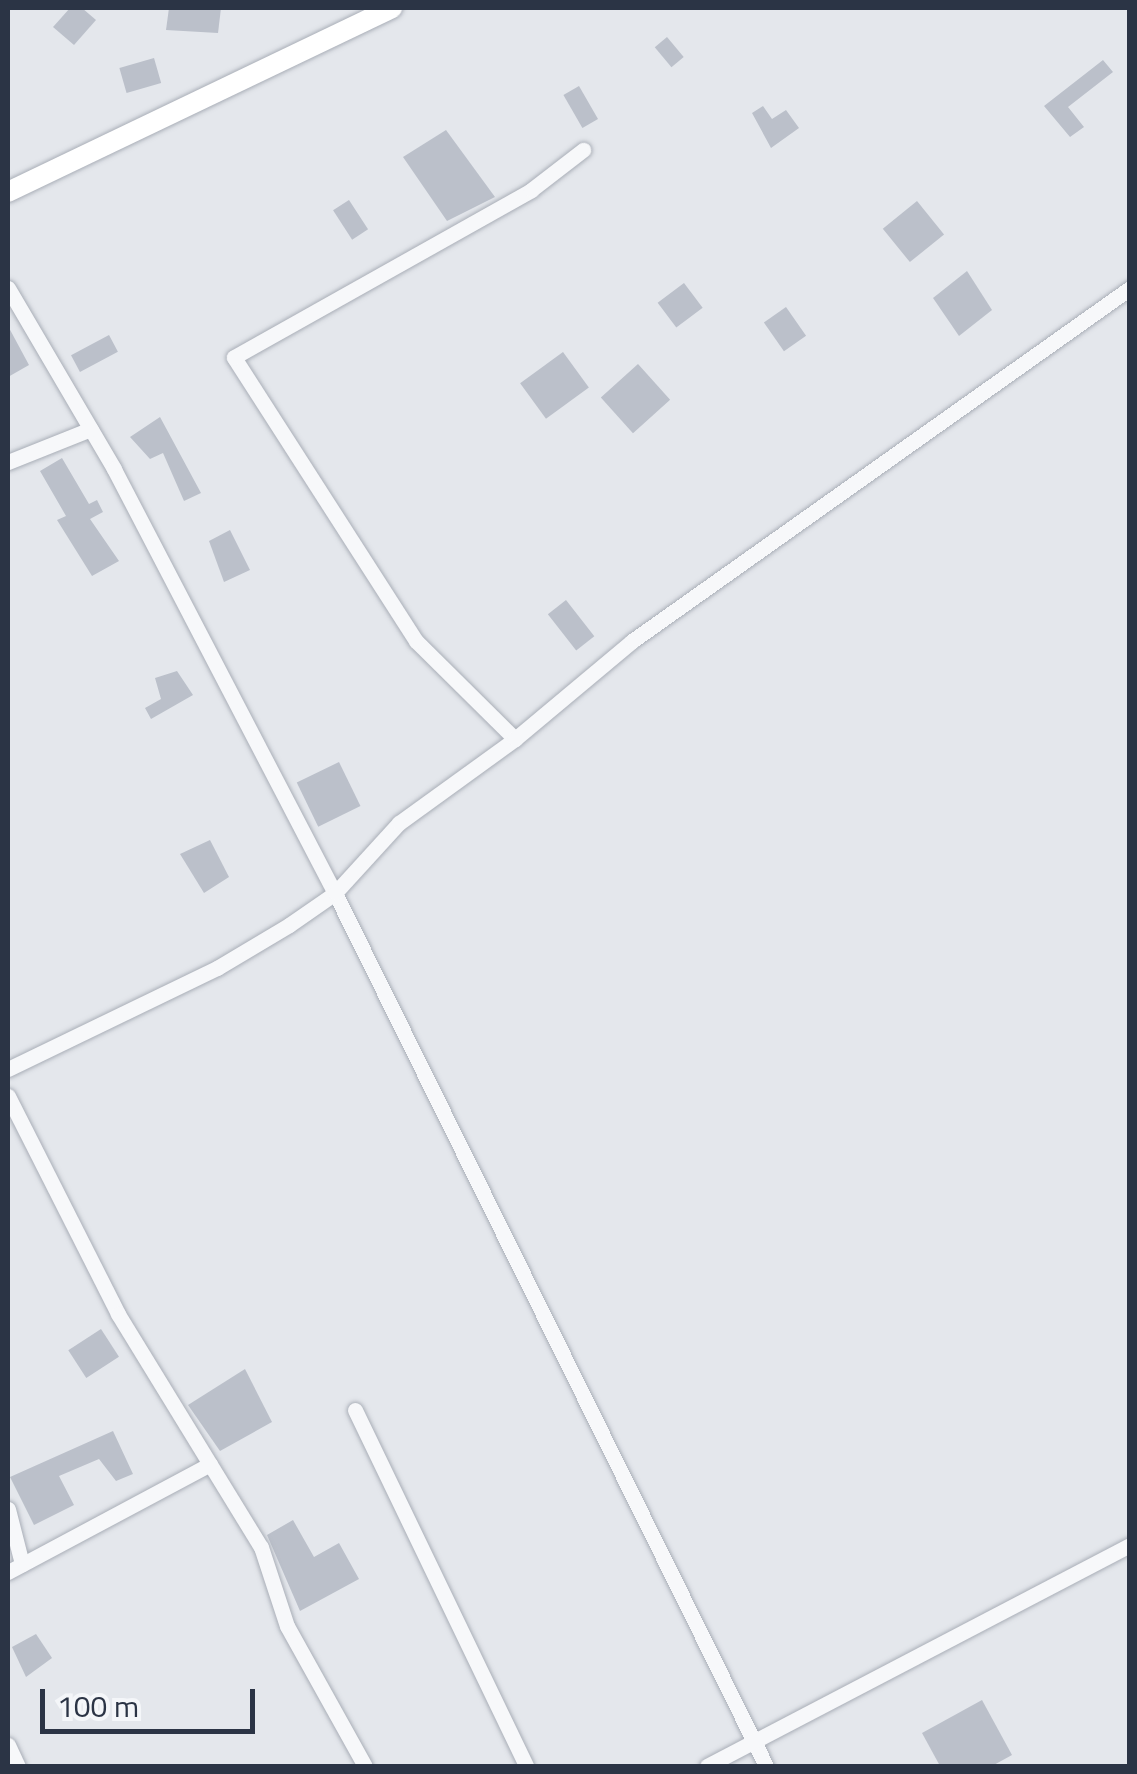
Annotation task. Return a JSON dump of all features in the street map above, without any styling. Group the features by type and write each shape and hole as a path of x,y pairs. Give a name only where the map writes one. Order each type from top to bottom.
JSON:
{"street":[{"path":"8,192 392,8"},
{"path":"515,739 416,641 234,356 531,190 583,150"},
{"path":"8,288 90,429 335,893 766,1766"},
{"path":"8,1069 217,968 335,893 398,824 515,739 632,640 1130,288"},
{"path":"8,462 90,429"},
{"path":"8,1096 118,1314 262,1548 287,1626 364,1766"},
{"path":"355,1410 526,1766"},
{"path":"8,1509 15,1568 210,1464"},
{"path":"707,1766 1130,1545"},
{"path":"8,1745 18,1766"}],"building":[{"path":"70,8 82,8 96,20 74,45 53,27"},
{"path":"169,8 221,8 218,33 166,30"},
{"path":"667,37 684,57 671,67 655,47"},
{"path":"154,58 161,83 127,93 119,68"},
{"path":"1103,60 1113,72 1068,107 1084,127 1070,137 1044,106"},
{"path":"579,86 598,119 582,128 563,95"},
{"path":"763,106 772,119 786,110 799,128 771,148 752,113"},
{"path":"446,130 495,197 447,221 403,157"},
{"path":"349,200 368,229 352,240 333,210"},
{"path":"917,201 944,234 910,262 883,229"},
{"path":"967,271 992,310 959,336 933,298"},
{"path":"684,283 703,308 676,328 658,303"},
{"path":"786,307 806,336 784,351 764,322"},
{"path":"8,326 29,365 8,377"},
{"path":"109,335 118,352 80,372 71,355"},
{"path":"563,352 589,388 546,419 520,383"},
{"path":"638,364 670,400 633,433 601,397"},
{"path":"160,417 201,493 184,501 163,453 150,459 130,437"},
{"path":"62,458 89,504 97,500 103,512 90,519 119,561 92,576 57,520 66,516 40,471"},
{"path":"230,530 250,570 224,582 209,541"},
{"path":"566,600 594,636 576,650 548,614"},
{"path":"177,671 193,695 151,719 145,708 161,699 155,678"},
{"path":"339,762 360,806 318,827 297,783"},
{"path":"210,840 229,877 204,893 180,854"},
{"path":"101,1329 119,1357 86,1378 68,1350"},
{"path":"245,1369 272,1422 220,1451 188,1405"},
{"path":"113,1431 133,1474 116,1481 99,1459 59,1476 74,1505 34,1525 10,1477"},
{"path":"293,1520 314,1557 339,1543 359,1579 300,1611 267,1535"},
{"path":"36,1634 52,1658 26,1677 12,1647"},
{"path":"982,1700 1012,1755 992,1766 940,1766 922,1733"}]}
